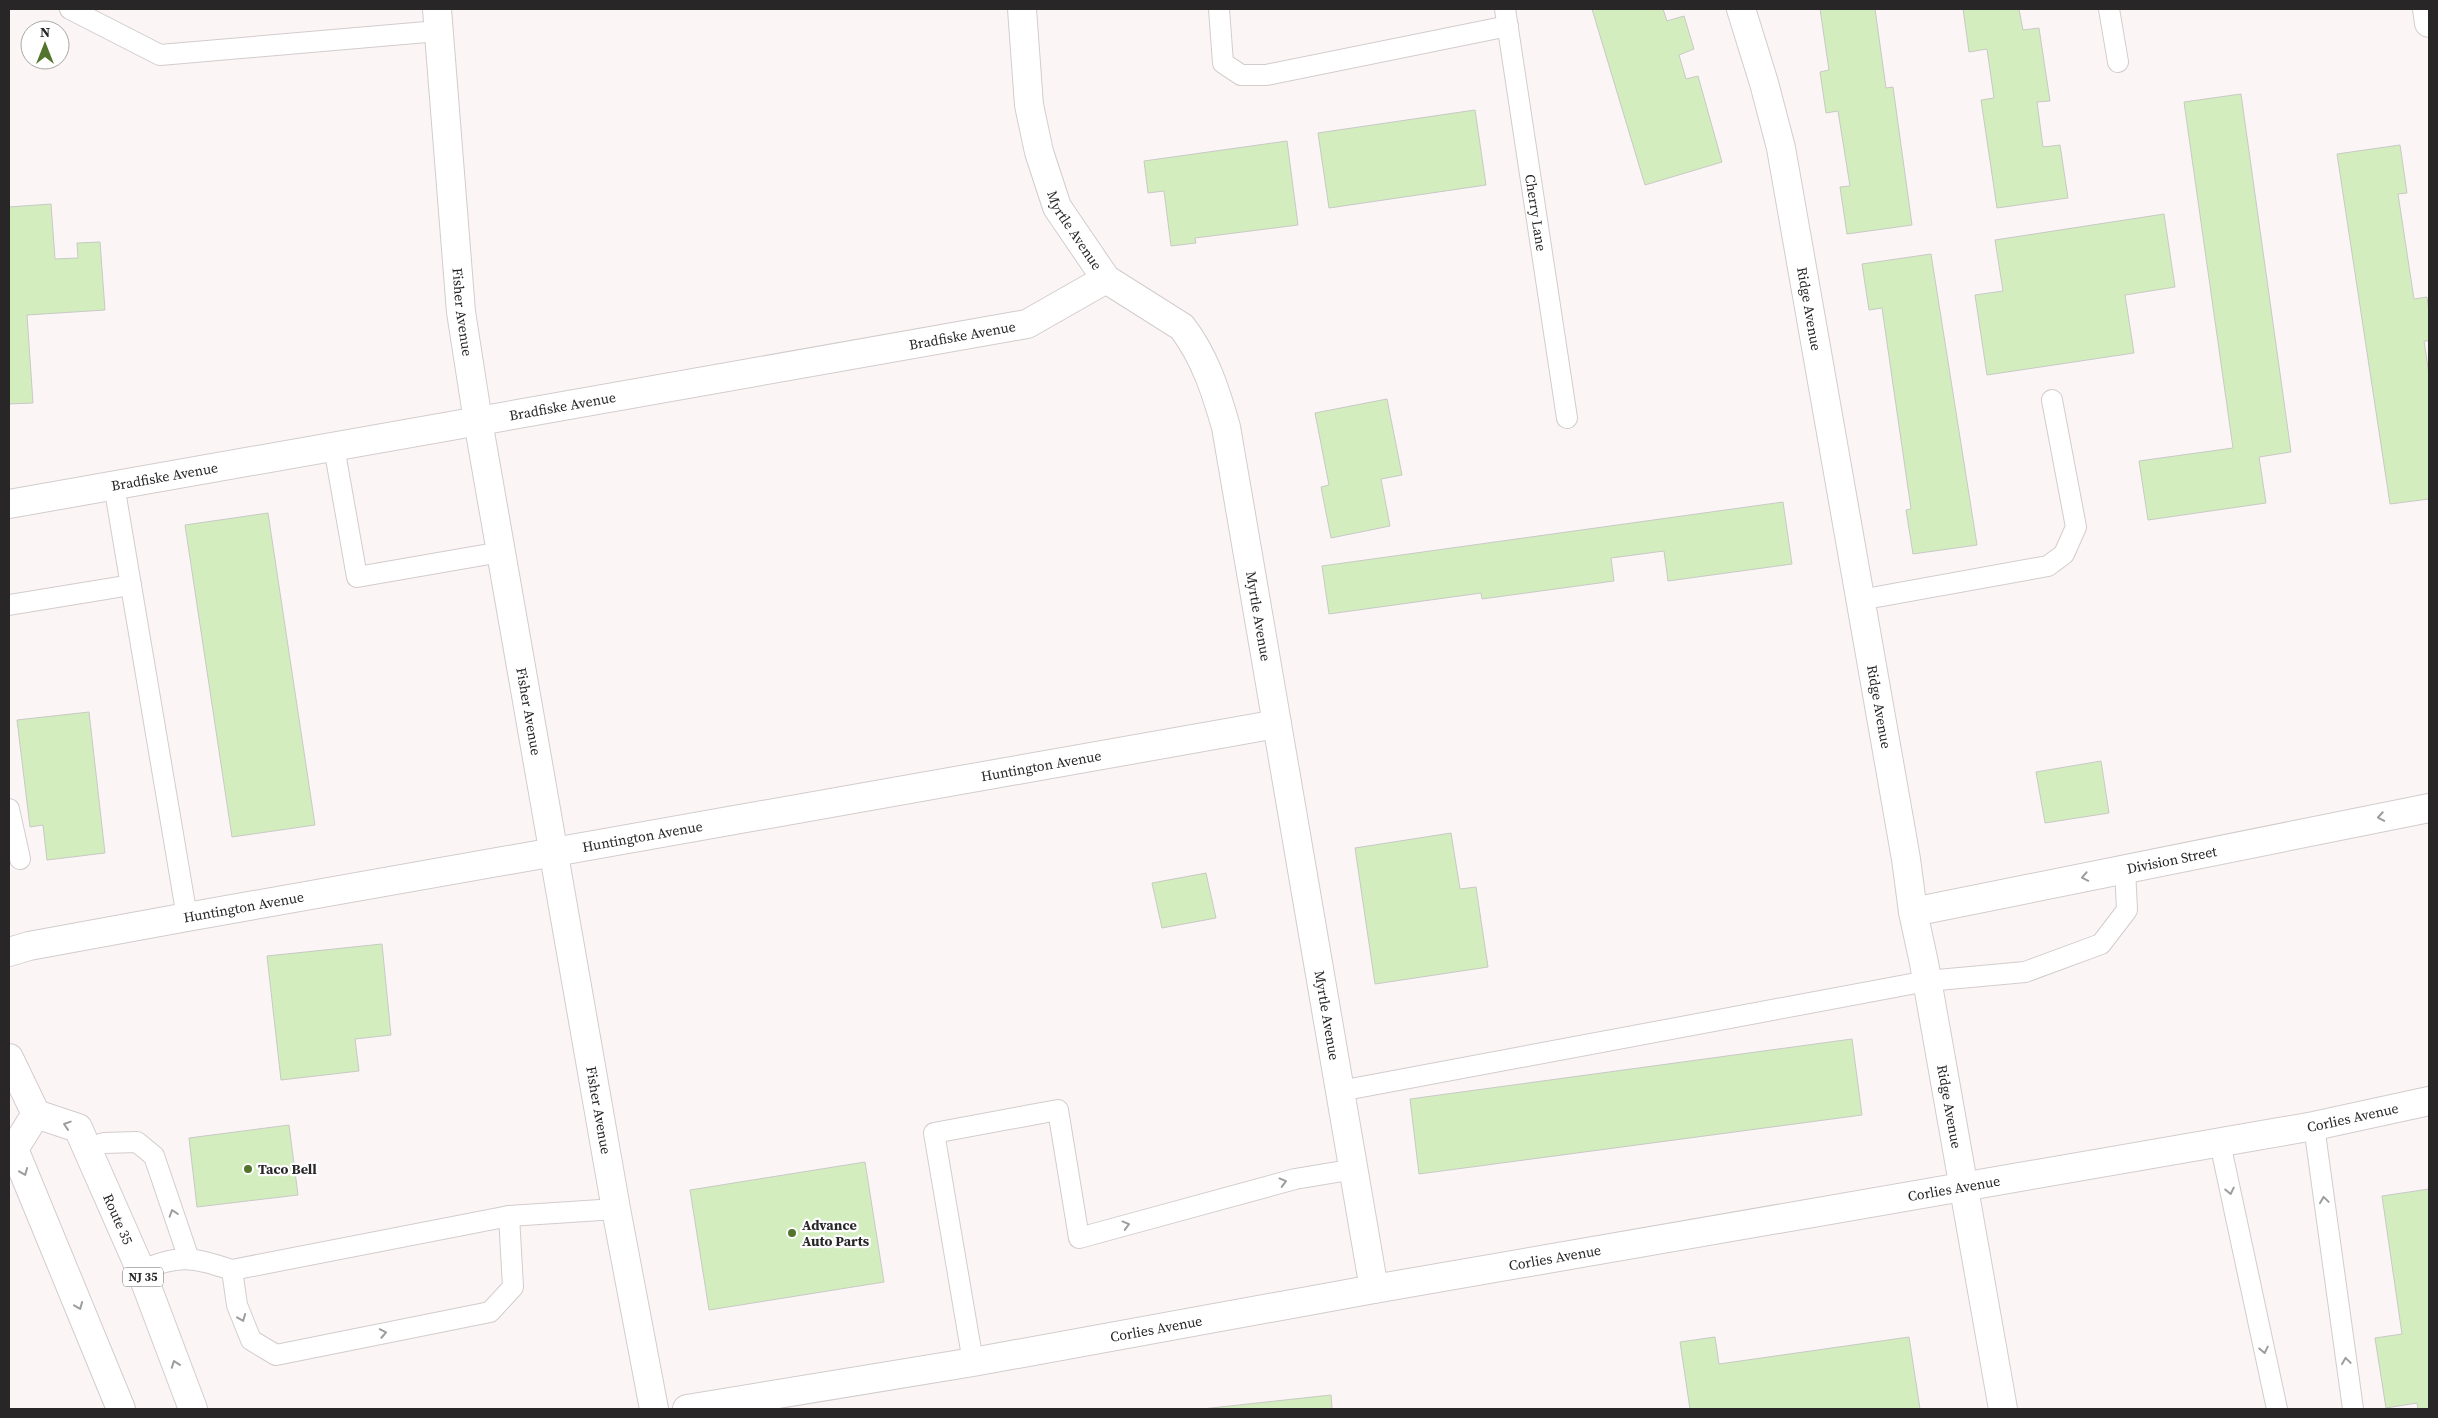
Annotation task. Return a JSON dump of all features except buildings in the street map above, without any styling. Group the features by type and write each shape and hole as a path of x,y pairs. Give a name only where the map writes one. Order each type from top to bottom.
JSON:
{"street":[{"name":"Myrtle Avenue","path":"1022,9 1029,105 1039,152 1057,207 1106,280 1182,327 1213,381 1226,427 1355,1169 1374,1289"},
{"name":"Ridge Avenue","path":"1741,9 1764,83 1780,148 1906,858 1913,912 2003,1409"},
{"path":"2427,9 2429,23"},
{"name":"Fisher Avenue","path":"438,20 462,312 478,421 616,1209 654,1409"},
{"name":"Bradfiske Avenue","path":"9,504 1027,324 1106,280"},
{"name":"Huntington Avenue","path":"9,952 29,946 186,917 1277,724"},
{"name":"Division Street","path":"1913,912 2429,808"},
{"path":"11,1071 36,1114 14,1149 121,1409"},
{"name":"Corlies Avenue","path":"687,1409 792,1401 973,1362 1374,1289 2220,1143 2427,1103"},
{"name":"Route 35","path":"36,1114 78,1128 141,1271 193,1409"}],"lane":[{"path":"70,9 160,54 438,20"},
{"path":"1219,9 1223,64 1241,75 1266,75 1507,17"},
{"path":"2109,9 2118,62"},
{"name":"Cherry Lane","path":"1507,17 1567,418"},
{"path":"1860,600 2048,566 2064,554 2076,528 2052,400"},
{"path":"334,447 357,577 501,552"},
{"path":"114,485 186,917"},
{"path":"9,605 131,585"},
{"path":"9,809 20,858"},
{"path":"1340,1090 1927,981 2024,972 2101,944 2128,910 2124,869"},
{"path":"973,1362 934,1133 1058,1110 1079,1238 1295,1179 1355,1169"},
{"path":"2314,1126 2353,1409"},
{"path":"87,1148 104,1143 137,1142 154,1156 188,1259"},
{"path":"2220,1143 2276,1409"},
{"path":"141,1271 163,1260 188,1259 196,1259 232,1270 509,1216 616,1209"},
{"path":"232,1270 237,1305 251,1340 276,1355 490,1312 513,1287 509,1216"}],"place":[{"name":"Taco Bell","path":"248,1169"},
{"name":"Advance Auto Parts","path":"792,1233"}]}
